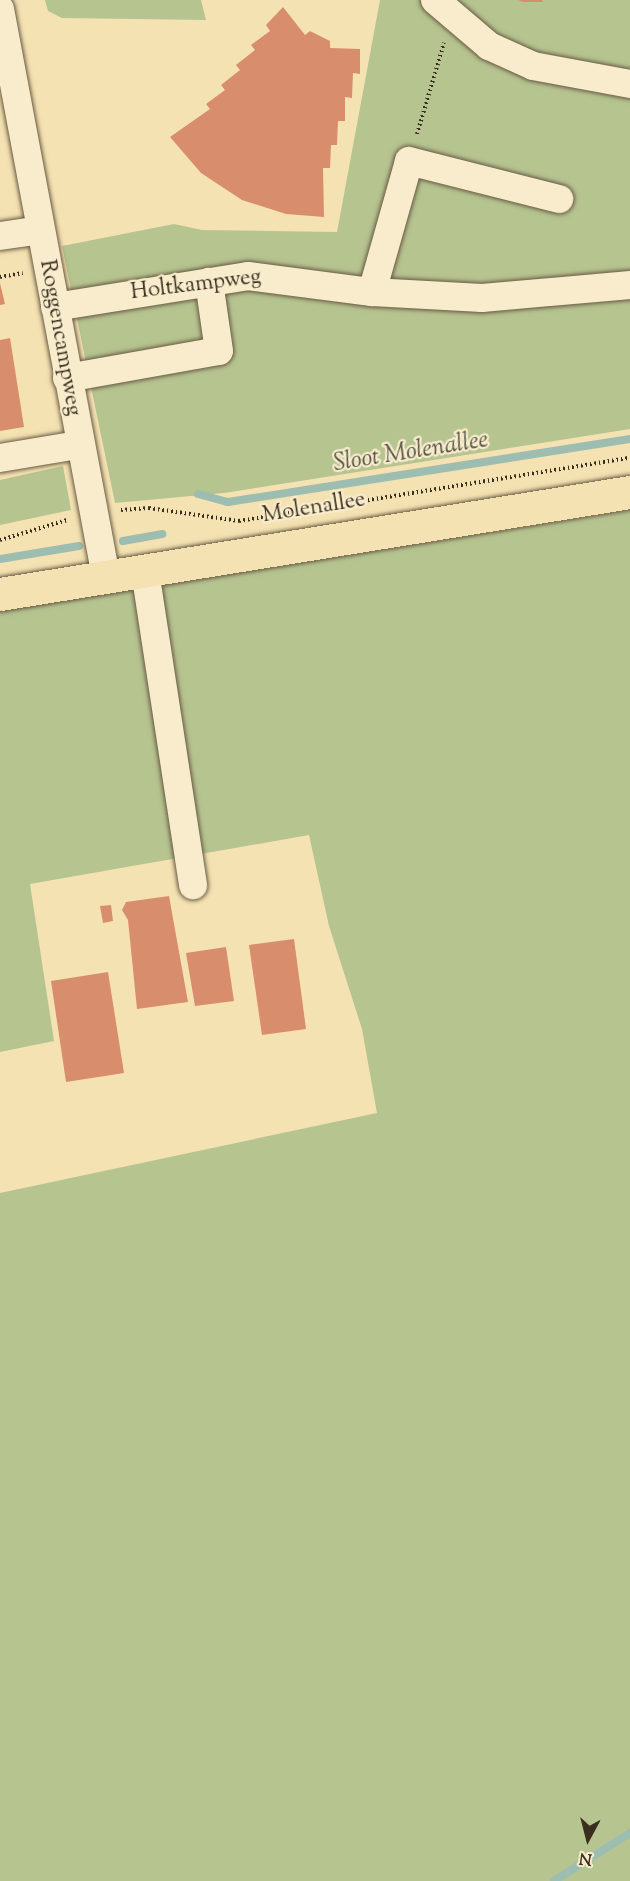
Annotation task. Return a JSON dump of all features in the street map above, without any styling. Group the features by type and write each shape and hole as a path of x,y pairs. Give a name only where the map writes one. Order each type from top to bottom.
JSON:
{"main road":[{"name":"Molenallee","path":"0,594 630,492"}],"street":[{"name":"Roggencampweg","path":"0,9 68,378 78,445 106,577"},
{"path":"444,9 489,46 533,66 630,84"},
{"path":"372,292 410,161 559,200"},
{"name":"Roggencampweg","path":"0,236 40,230"},
{"name":"Holtkampweg","path":"54,307 209,282 284,277 372,292 482,298 630,285"},
{"path":"68,378 219,351 209,282"},
{"name":"Roggencampweg","path":"0,458 78,445"},
{"path":"145,571 193,885"}],"path":[{"path":"410,161 444,9"},
{"name":"Molenallee","path":"0,540 93,514 149,508 239,521 630,458"}],"green space":[{"path":"45,0 201,0 206,20 62,18 48,11"},
{"path":"380,0 630,0 630,429 224,493 115,503 62,246 174,224 202,230 337,232"},
{"path":"63,466 71,510 0,525 0,480"},
{"path":"630,510 630,1881 0,1881 0,1193 377,1113 362,1029 329,926 309,835 30,884 54,1041 0,1052 0,611"}],"building":[{"path":"518,0 542,0 543,2 523,2"},
{"path":"283,7 305,35 310,31 330,41 330,48 360,49 360,74 353,73 352,98 345,97 345,121 338,121 337,145 331,145 330,168 323,168 324,217 286,214 242,200 201,173 170,137 210,109 206,104 225,90 221,85 240,70 236,65 255,50 251,45 270,31 266,25"},
{"path":"0,283 5,304 0,305"},
{"path":"10,338 24,427 0,431 0,340"},
{"path":"169,896 188,1002 137,1009 128,920 122,910 126,902"},
{"path":"111,905 113,921 103,923 100,906"},
{"path":"294,939 306,1029 262,1035 249,945"},
{"path":"226,947 234,1001 195,1006 186,953"},
{"path":"108,972 124,1073 66,1082 51,981"}],"waterway":[{"name":"Sloot Molenallee","path":"198,494 228,502 630,439"},
{"name":"Sloot Molenallee","path":"123,541 162,534"},
{"name":"Sloot Molenallee","path":"0,559 79,546"},
{"path":"554,1881 630,1833"}]}
